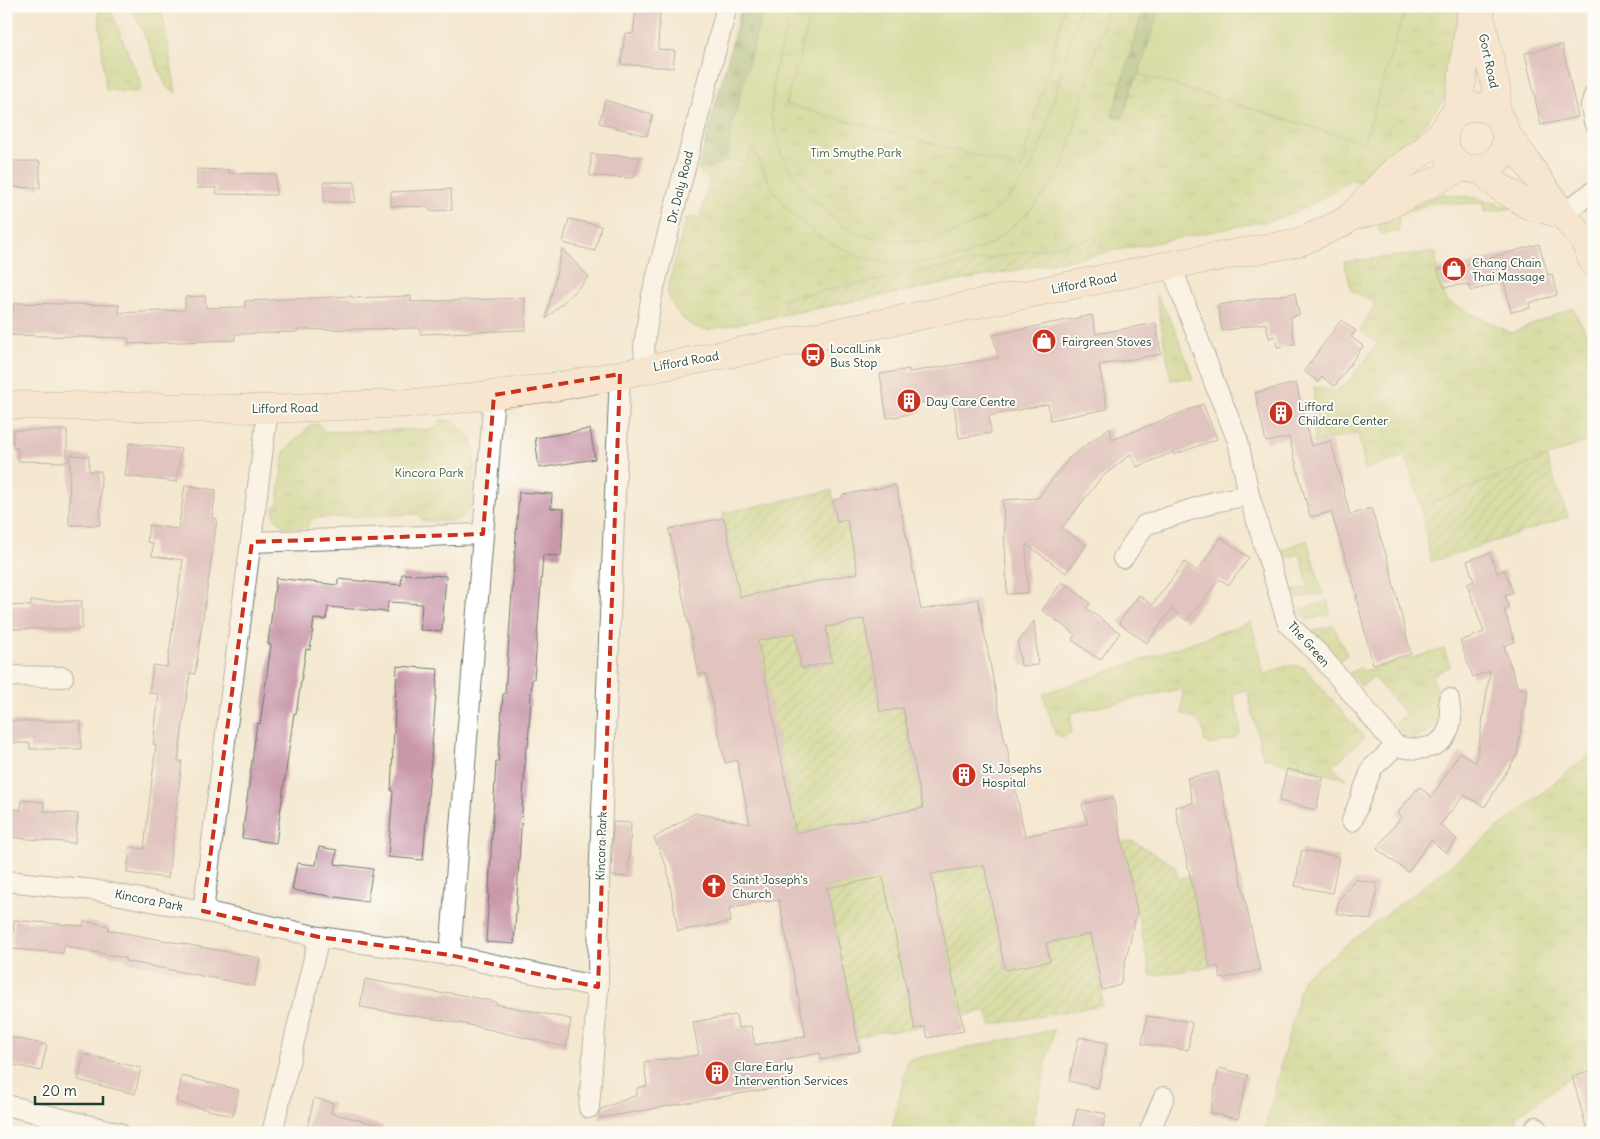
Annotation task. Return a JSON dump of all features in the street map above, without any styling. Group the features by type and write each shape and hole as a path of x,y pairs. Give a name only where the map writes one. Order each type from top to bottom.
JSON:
{"main road":[{"name":"Gort Road","path":"1451,121 1462,88 1473,6"},
{"name":"Gort Road","path":"1478,6 1496,88 1501,125"},
{"path":"1562,214 1530,206 1471,168 1454,162 1448,154 1444,137 1451,121 1464,109 1472,107 1481,108 1501,125 1562,214 1584,240 1594,264"},
{"name":"Lifford Road","path":"6,405 268,409 434,402 562,386 784,344 1171,265 1300,242 1342,223 1352,216 1390,175 1425,150 1451,121"},
{"path":"1471,168 1489,166 1503,153 1506,143 1501,125"},
{"name":"Lifford Road","path":"1352,216 1379,210 1471,168"}],"street":[{"name":"Dr. Daly Road","path":"646,369 644,346 652,299 727,6"},
{"path":"1594,96 1591,106 1594,122"},
{"path":"1562,214 1594,191"},
{"name":"The Green","path":"1171,265 1238,440 1249,495 1288,624 1320,655 1396,746"},
{"name":"Kincora Park","path":"589,1108 598,987 599,883 620,374"},
{"path":"450,955 494,395"},
{"path":"203,910 268,409"},
{"path":"1123,558 1145,525 1214,502 1249,495"},
{"path":"252,542 483,534"},
{"path":"6,676 63,677"},
{"path":"1352,821 1372,768 1396,746 1413,750 1429,748 1444,737 1451,719 1449,699"},
{"name":"Kincora Park","path":"6,881 94,890 203,910 319,937 450,955 598,987"},
{"path":"272,1133 319,937"},
{"path":"1149,1133 1164,1097"},
{"path":"6,1105 119,1133"}],"highlighted area":[{"path":"620,374 598,987 450,955 319,937 203,911 252,542 483,534 494,395"}],"green space":[{"path":"98,6 109,6 140,82 140,91 106,90"},
{"path":"132,6 161,6 176,93 166,86"},
{"name":"Tim Smythe Park","path":"742,6 1460,6 1454,82 1442,102 1413,139 1362,183 1350,179 1324,198 1296,212 1276,219 707,330 693,326 683,319 675,309 667,292 686,218 700,218 709,180 698,170"},
{"path":"742,6 764,6 732,126 727,161 698,170"},
{"path":"764,6 792,6 774,74 771,115 781,154 804,191 843,226 867,236 895,241 927,241 953,233 984,219 1012,195 1029,172 1040,149 1080,6 1108,6 1065,161 1050,187 1027,214 994,242 964,256 935,262 896,264 859,257 820,237 791,213 771,186 753,147 747,161 727,161 732,126"},
{"path":"813,6 1065,6 1021,168 786,104"},
{"path":"1144,6 1160,6 1139,74 1131,89 1123,119 1112,116"},
{"path":"1160,6 1406,6 1364,143 1139,74"},
{"path":"1444,194 1476,198 1514,208 1484,212 1483,203 1457,204 1433,202 1398,216 1399,232 1383,234 1378,230 1380,223 1419,200"},
{"path":"1095,238 1105,253 791,313 780,299"},
{"path":"1436,252 1437,269 1446,301 1511,333 1573,308 1594,349 1594,438 1421,507 1406,456 1365,469 1358,433 1314,443 1314,387 1335,391 1351,379 1378,343 1360,331 1376,302 1352,291 1344,262"},
{"path":"1156,295 1173,326 1193,380 1186,378 1171,380"},
{"name":"Kincora Park","path":"440,420 454,421 471,438 474,449 470,509 463,516 454,521 423,521 419,514 312,518 307,528 284,527 274,517 274,508 278,503 284,452 312,424 319,424 325,432 435,429"},
{"path":"1546,457 1568,517 1431,562 1421,507"},
{"path":"832,490 837,522 847,520 858,573 740,597 723,513"},
{"path":"1307,540 1323,594 1294,598 1293,591 1309,587 1300,554 1283,558 1280,551"},
{"path":"1328,601 1330,614 1307,620 1299,610"},
{"path":"864,619 903,708 923,808 796,833 758,641 795,633 801,668 832,662 826,627"},
{"path":"1251,622 1264,675 1289,666 1305,668 1364,737 1332,767 1347,779 1263,758 1247,689 1233,694 1240,723 1240,732 1235,738 1210,745 1204,741 1203,730 1199,723 1182,714 1183,688 1071,713 1071,733 1061,737 1055,734 1043,694"},
{"path":"1333,625 1347,655 1336,662 1313,631"},
{"path":"1444,649 1450,667 1432,675 1439,694 1440,712 1435,725 1419,737 1404,734 1395,724 1406,714 1373,677 1362,686 1349,673 1360,668 1364,671"},
{"path":"1594,751 1594,1061 1516,1116 1520,1133 1264,1133 1303,978 1481,842"},
{"path":"1133,841 1175,866 1178,878 1190,876 1210,967 1151,976 1122,843"},
{"path":"983,857 1005,970 1049,961 1046,943 1065,939 1057,901 1083,895 1102,990 1102,1005 990,1025 987,1010 961,1016 931,874 964,869"},
{"path":"883,877 915,1029 881,1032 857,1037 826,888"},
{"path":"1054,1030 1031,1133 891,1133 908,1060"}],"building":[{"path":"636,6 660,8 658,49 675,51 673,68 621,64 625,33 633,34"},
{"path":"1562,45 1578,117 1541,125 1525,53"},
{"path":"605,100 653,115 647,136 599,123"},
{"path":"591,154 640,157 634,178 590,176"},
{"path":"10,161 40,161 40,188 10,187"},
{"path":"197,169 229,170 229,173 276,174 276,195 216,194 217,188 197,188"},
{"path":"324,182 355,182 355,202 324,202"},
{"path":"451,189 452,210 430,211 429,207 391,206 391,192"},
{"path":"569,219 601,226 595,251 563,243"},
{"path":"1539,244 1548,275 1552,274 1557,295 1529,303 1530,308 1511,312 1504,281 1471,291 1469,284 1444,287 1437,269 1464,265"},
{"path":"562,249 589,277 546,319"},
{"path":"1295,293 1299,315 1290,317 1295,344 1277,347 1275,336 1269,338 1266,323 1222,331 1218,305"},
{"path":"205,296 206,308 245,307 245,301 352,296 352,298 411,296 411,302 525,298 526,330 420,334 420,328 297,330 297,332 235,334 235,340 129,344 128,338 6,335 6,311 13,312 14,303 119,305 119,313 183,310 185,309 185,297"},
{"path":"1092,315 1096,334 1156,323 1161,354 1099,365 1107,409 1050,420 1048,404 989,416 991,433 959,438 953,398 915,404 916,413 887,418 880,374 909,369 909,372 998,358 993,335"},
{"path":"1341,320 1356,331 1351,337 1363,346 1335,386 1322,377 1318,382 1304,371"},
{"path":"1296,383 1311,446 1331,441 1350,515 1371,508 1392,574 1411,654 1373,664 1356,597 1358,597 1331,512 1310,517 1289,437 1266,442 1255,393"},
{"path":"1203,404 1217,439 1174,455 1173,452 1137,467 1131,454 1101,478 1062,528 1086,545 1066,573 1026,544 1028,593 1007,594 1003,500 1038,498 1068,459 1110,427 1112,440"},
{"path":"590,429 595,459 539,468 535,438"},
{"path":"13,430 67,430 67,462 18,461 18,448 13,448"},
{"path":"129,443 181,449 177,482 125,476"},
{"path":"70,455 89,456 89,471 101,471 100,525 69,525"},
{"path":"185,485 216,490 212,518 217,519 195,674 190,673 178,761 182,761 168,878 127,873 130,847 144,849 156,745 153,744 159,694 149,693 153,665 167,667 183,560 152,556 153,543 147,542 149,525 178,529"},
{"name":"St. Josephs Hospital","path":"896,485 921,610 978,599 1005,743 1025,836 1087,824 1082,804 1113,798 1137,911 1120,985 1102,990 1091,934 1046,943 1050,961 1005,970 984,865 931,874 964,1031 928,1038 925,1027 915,1029 883,877 826,888 860,1051 821,1060 820,1053 786,1060 791,1085 600,1118 601,1109 637,1095 637,1088 647,1086 644,1062 699,1055 693,1022 736,1015 738,1028 751,1026 755,1045 806,1036 779,900 766,902 766,900 729,908 731,922 678,931 667,868 654,838 695,813 750,824 737,760 725,763 706,673 699,675 669,529 724,518 740,597 858,573 847,520 837,522 833,500 843,498 842,495","holes":["864,619 880,712 903,708 923,808 796,833 758,641 795,633 801,668 832,662 826,627"]},
{"path":"519,492 552,494 551,508 564,509 561,556 543,555 528,747 526,747 514,944 486,942 496,762 498,762 503,694 505,694"},
{"path":"1221,537 1249,558 1229,585 1219,579 1187,621 1172,609 1147,643 1119,623 1139,595 1152,605 1185,562 1197,571"},
{"path":"1490,553 1497,573 1505,570 1513,593 1505,596 1509,608 1504,610 1515,642 1504,646 1518,688 1527,689 1517,755 1485,807 1464,795 1440,825 1457,839 1446,853 1431,840 1408,872 1377,849 1401,817 1397,813 1419,787 1432,797 1460,752 1476,763 1490,671 1473,677 1460,641 1484,632 1467,584 1474,581 1467,561"},
{"path":"402,574 446,576 442,631 420,630 422,604 388,602 387,612 328,607 326,620 314,619 310,650 306,649 296,714 294,713 276,843 242,838 257,723 260,724 271,645 268,644 276,578 338,585 338,579 401,585"},
{"path":"1062,582 1090,603 1086,608 1120,633 1100,660 1072,640 1076,635 1042,610"},
{"path":"31,601 82,601 82,629 6,629 6,605 31,606"},
{"path":"1034,621 1038,665 1021,666 1018,642"},
{"path":"397,666 438,669 423,860 388,857 393,791 391,791"},
{"path":"6,721 81,721 81,749 30,749 30,743 6,743"},
{"path":"1287,769 1323,777 1316,810 1279,801"},
{"path":"1218,772 1260,970 1221,979 1218,966 1210,967 1175,807 1193,803 1187,778"},
{"path":"22,800 44,802 44,811 78,814 75,843 6,837 6,808 21,810"},
{"path":"613,822 631,823 628,877 611,876"},
{"path":"319,847 337,850 335,864 373,869 367,902 292,890 297,863 316,865"},
{"path":"1302,850 1339,857 1332,893 1295,886"},
{"path":"1355,879 1378,884 1371,920 1336,913 1339,900"},
{"path":"14,920 83,926 84,921 109,926 108,930 260,958 254,986 125,961 125,958 64,946 63,953 12,949"},
{"path":"365,979 445,994 446,992 571,1019 566,1047 465,1024 360,1007"},
{"path":"1147,1016 1192,1022 1188,1050 1142,1044"},
{"path":"6,1036 47,1045 41,1071 6,1063"},
{"path":"1079,1037 1107,1043 1098,1088 1069,1081"},
{"path":"84,1054 141,1068 135,1094 78,1080"},
{"path":"1219,1068 1248,1075 1238,1119 1210,1113"},
{"path":"1594,1070 1594,1133 1588,1133 1572,1076"},
{"path":"182,1076 239,1090 233,1116 176,1102"},
{"path":"314,1098 333,1103 331,1113 383,1126 382,1133 306,1133"},
{"path":"1077,1108 1106,1114 1102,1133 1072,1133"}],"place":[{"name":"Chang Chain Thai Massage","path":"1454,269"},
{"name":"Fairgreen Stoves","path":"1044,341"},
{"name":"LocalLink Bus Stop","path":"813,355"},
{"name":"Day Care Centre","path":"909,401"},
{"name":"Lifford Childcare Center","path":"1281,413"},
{"name":"St. Josephs Hospital","path":"964,775"},
{"name":"Saint Joseph's Church","path":"714,886"},
{"name":"Clare Early Intervention Services","path":"717,1073"}]}
